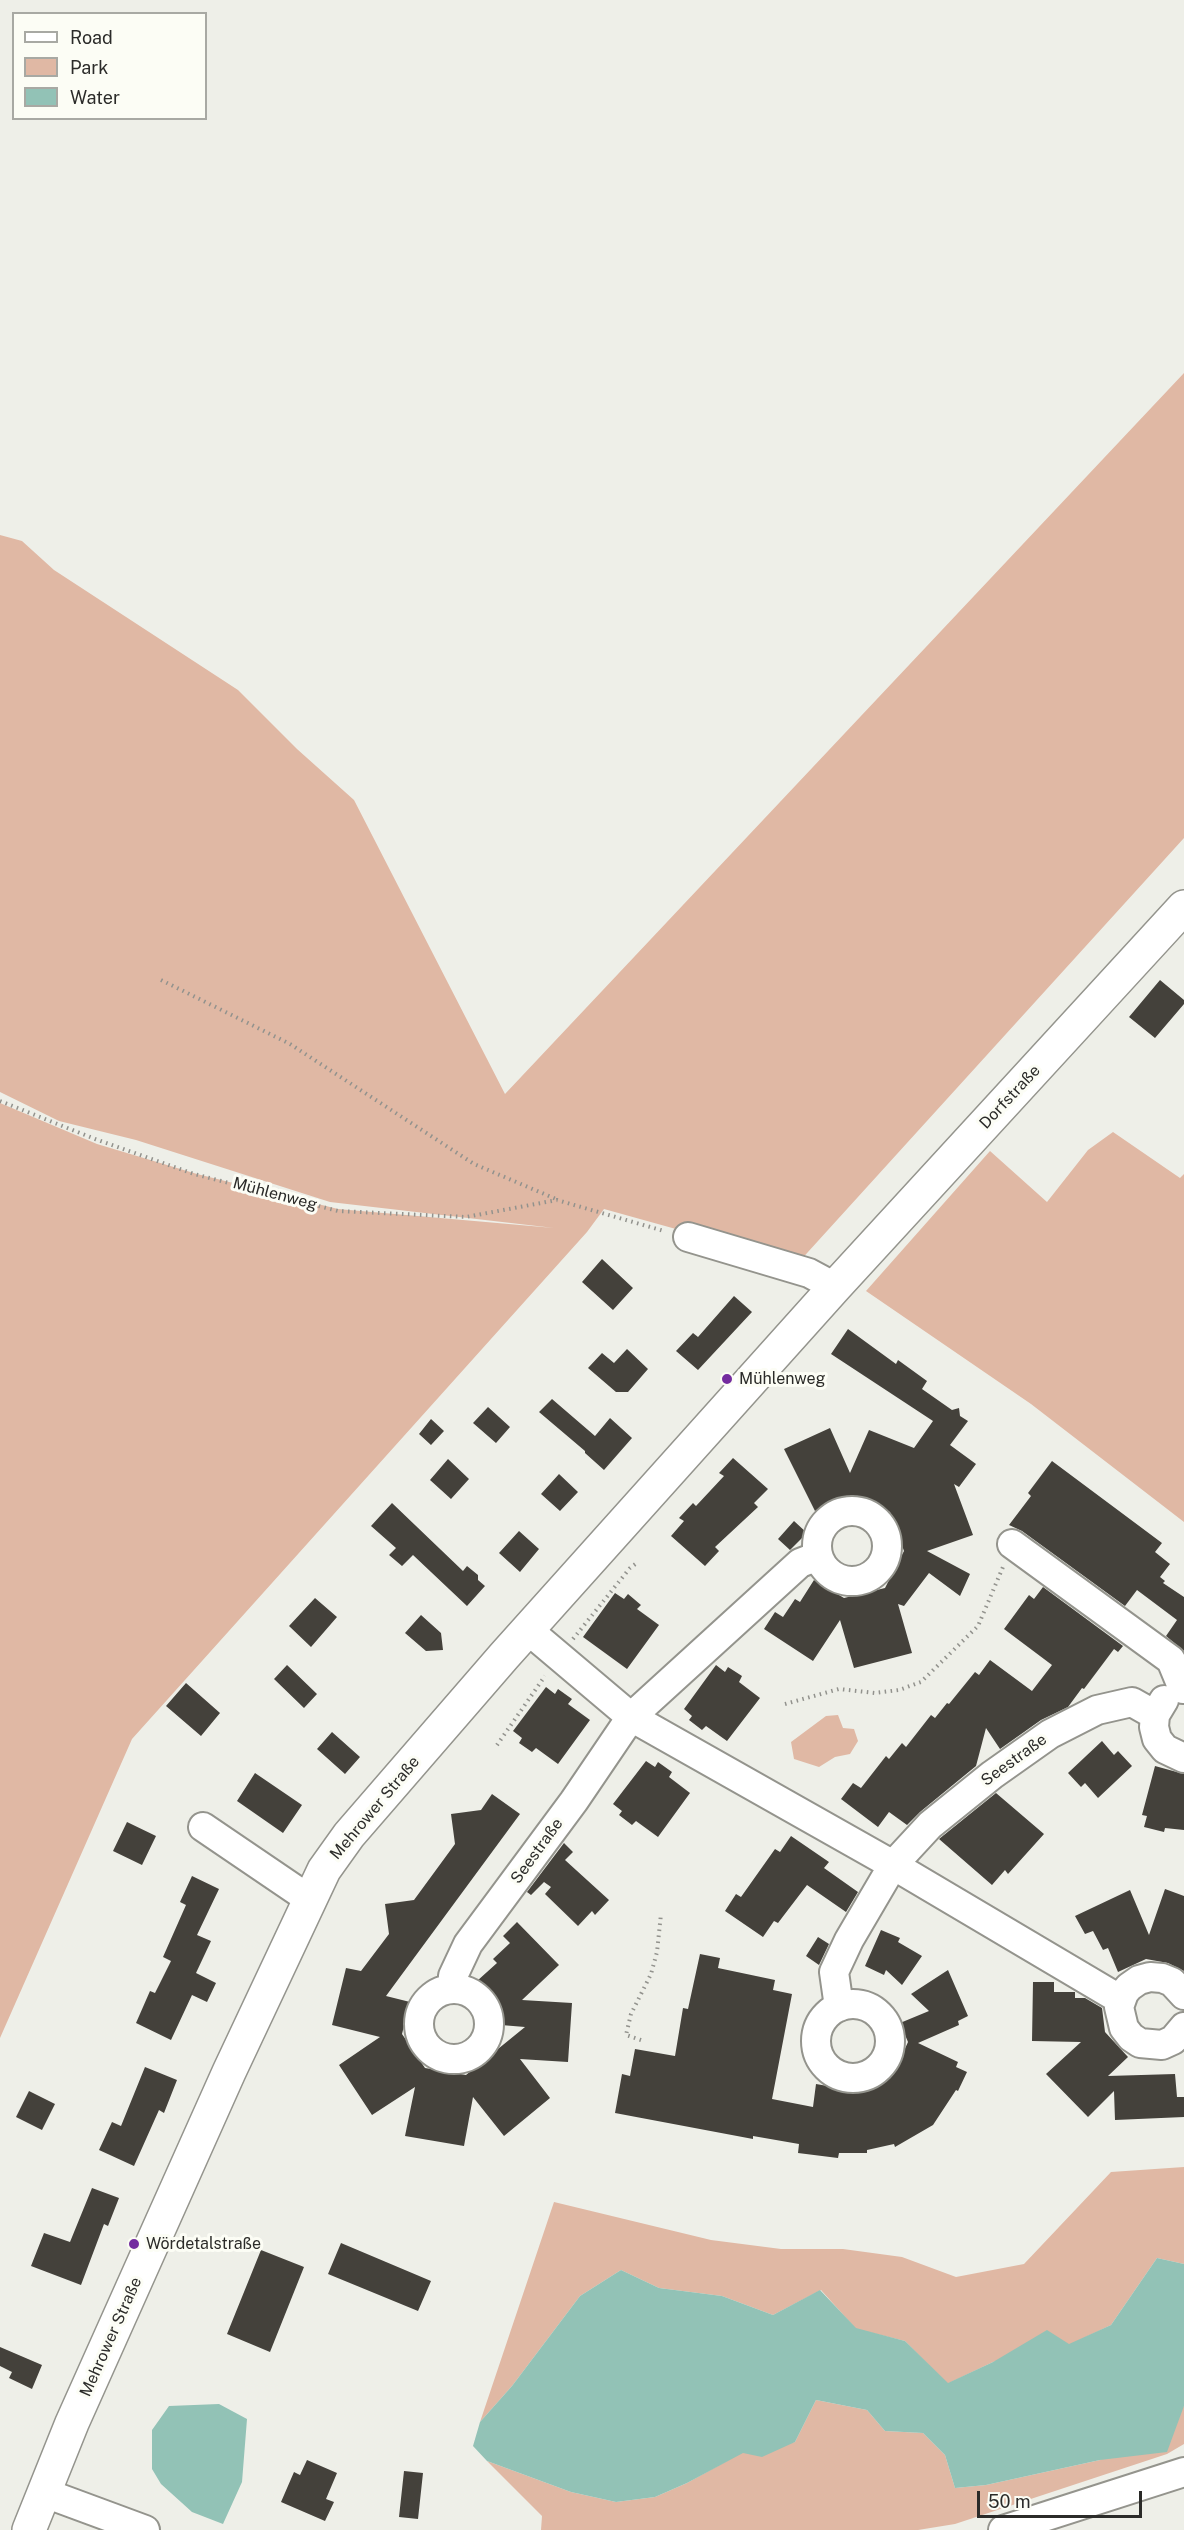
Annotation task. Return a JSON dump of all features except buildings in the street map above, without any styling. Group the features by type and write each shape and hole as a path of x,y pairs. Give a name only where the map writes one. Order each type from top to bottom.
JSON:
{"main road":[{"name":"Dorfstraße","path":"835,1287 1184,907"},
{"name":"Mehrower Straße","path":"28,2530 82,2401 324,1870 349,1835 528,1630 835,1287"}],"street":[{"path":"688,1237 809,1273 835,1287"},
{"path":"1011,1544 1171,1660 1183,1689 1167,1696 1160,1704 1155,1715 1154,1727 1157,1739 1165,1749 1184,1758"},
{"name":"Seestraße","path":"452,1989 453,1976 468,1944 574,1801 631,1717 800,1563 818,1556"},
{"path":"528,1630 631,1717 893,1865 1121,2000"},
{"name":"Seestraße","path":"839,2007 834,1972 849,1940 893,1865 930,1825 992,1775 1050,1734 1097,1710 1132,1702 1155,1715"},
{"path":"203,1827 309,1899"},
{"path":"1184,1995 1172,1982 1162,1977 1139,1980 1130,1987 1121,2000 1120,2018 1131,2037 1140,2043 1162,2045 1173,2040 1184,2027"},
{"path":"1003,2530 1184,2472"},
{"path":"45,2493 145,2530"}],"path":[{"path":"161,980 290,1044 474,1164 557,1200"},
{"name":"Mühlenweg","path":"0,1101 95,1139 194,1173 338,1211 466,1217 557,1200 688,1237"},
{"path":"785,1704 839,1689 875,1693 899,1690 921,1682 978,1626 998,1583 1011,1544"},
{"path":"497,1745 559,1656 630,1568 638,1562"},
{"path":"641,2040 626,2035 631,2014 651,1974 657,1952 661,1914"}],"green space":[{"path":"1184,373 1184,838 798,1263 604,1209 587,1232 132,1739 0,2038 0,1103 97,1144 197,1174 338,1209 554,1228 330,1202 136,1140 59,1121 0,1092 0,535 22,541 54,570 238,690 297,749 354,800 505,1094"},
{"path":"1113,1132 1180,1178 1184,1174 1184,1522 1031,1404 866,1291 990,1151 1047,1202 1088,1150"},
{"path":"838,1715 843,1728 854,1729 858,1741 850,1754 835,1757 819,1767 794,1759 791,1742 826,1716"},
{"path":"1184,2167 1184,2264 1157,2258 1111,2325 1069,2345 993,2362 947,2384 905,2341 856,2329 821,2290 773,2315 722,2296 659,2288 621,2270 580,2296 512,2386 480,2422 554,2202 711,2240 781,2249 843,2249 902,2257 956,2277 1024,2264 1111,2172"},
{"path":"816,2400 867,2410 885,2431 923,2433 945,2455 955,2488 986,2485 1100,2460 1184,2406 1184,2444 1167,2454 955,2524 918,2530 541,2530 542,2516 487,2461 571,2492 616,2502 655,2497 687,2483 743,2452 795,2442"}],"water":[{"path":"1157,2258 1184,2264 1184,2406 1167,2452 1100,2460 986,2485 955,2488 945,2455 923,2433 885,2431 867,2410 816,2400 795,2442 762,2457 743,2453 655,2497 616,2502 571,2492 487,2461 473,2446 480,2422 512,2386 580,2296 621,2270 659,2288 722,2296 773,2315 820,2290 856,2328 905,2341 948,2383 993,2362 1047,2330 1069,2344 1111,2325"},
{"path":"219,2404 247,2419 242,2482 223,2524 192,2512 161,2484 152,2469 152,2430 169,2406"}],"place":[{"name":"Mühlenweg","path":"727,1379"},
{"name":"Wördetalstraße","path":"134,2244"}]}
